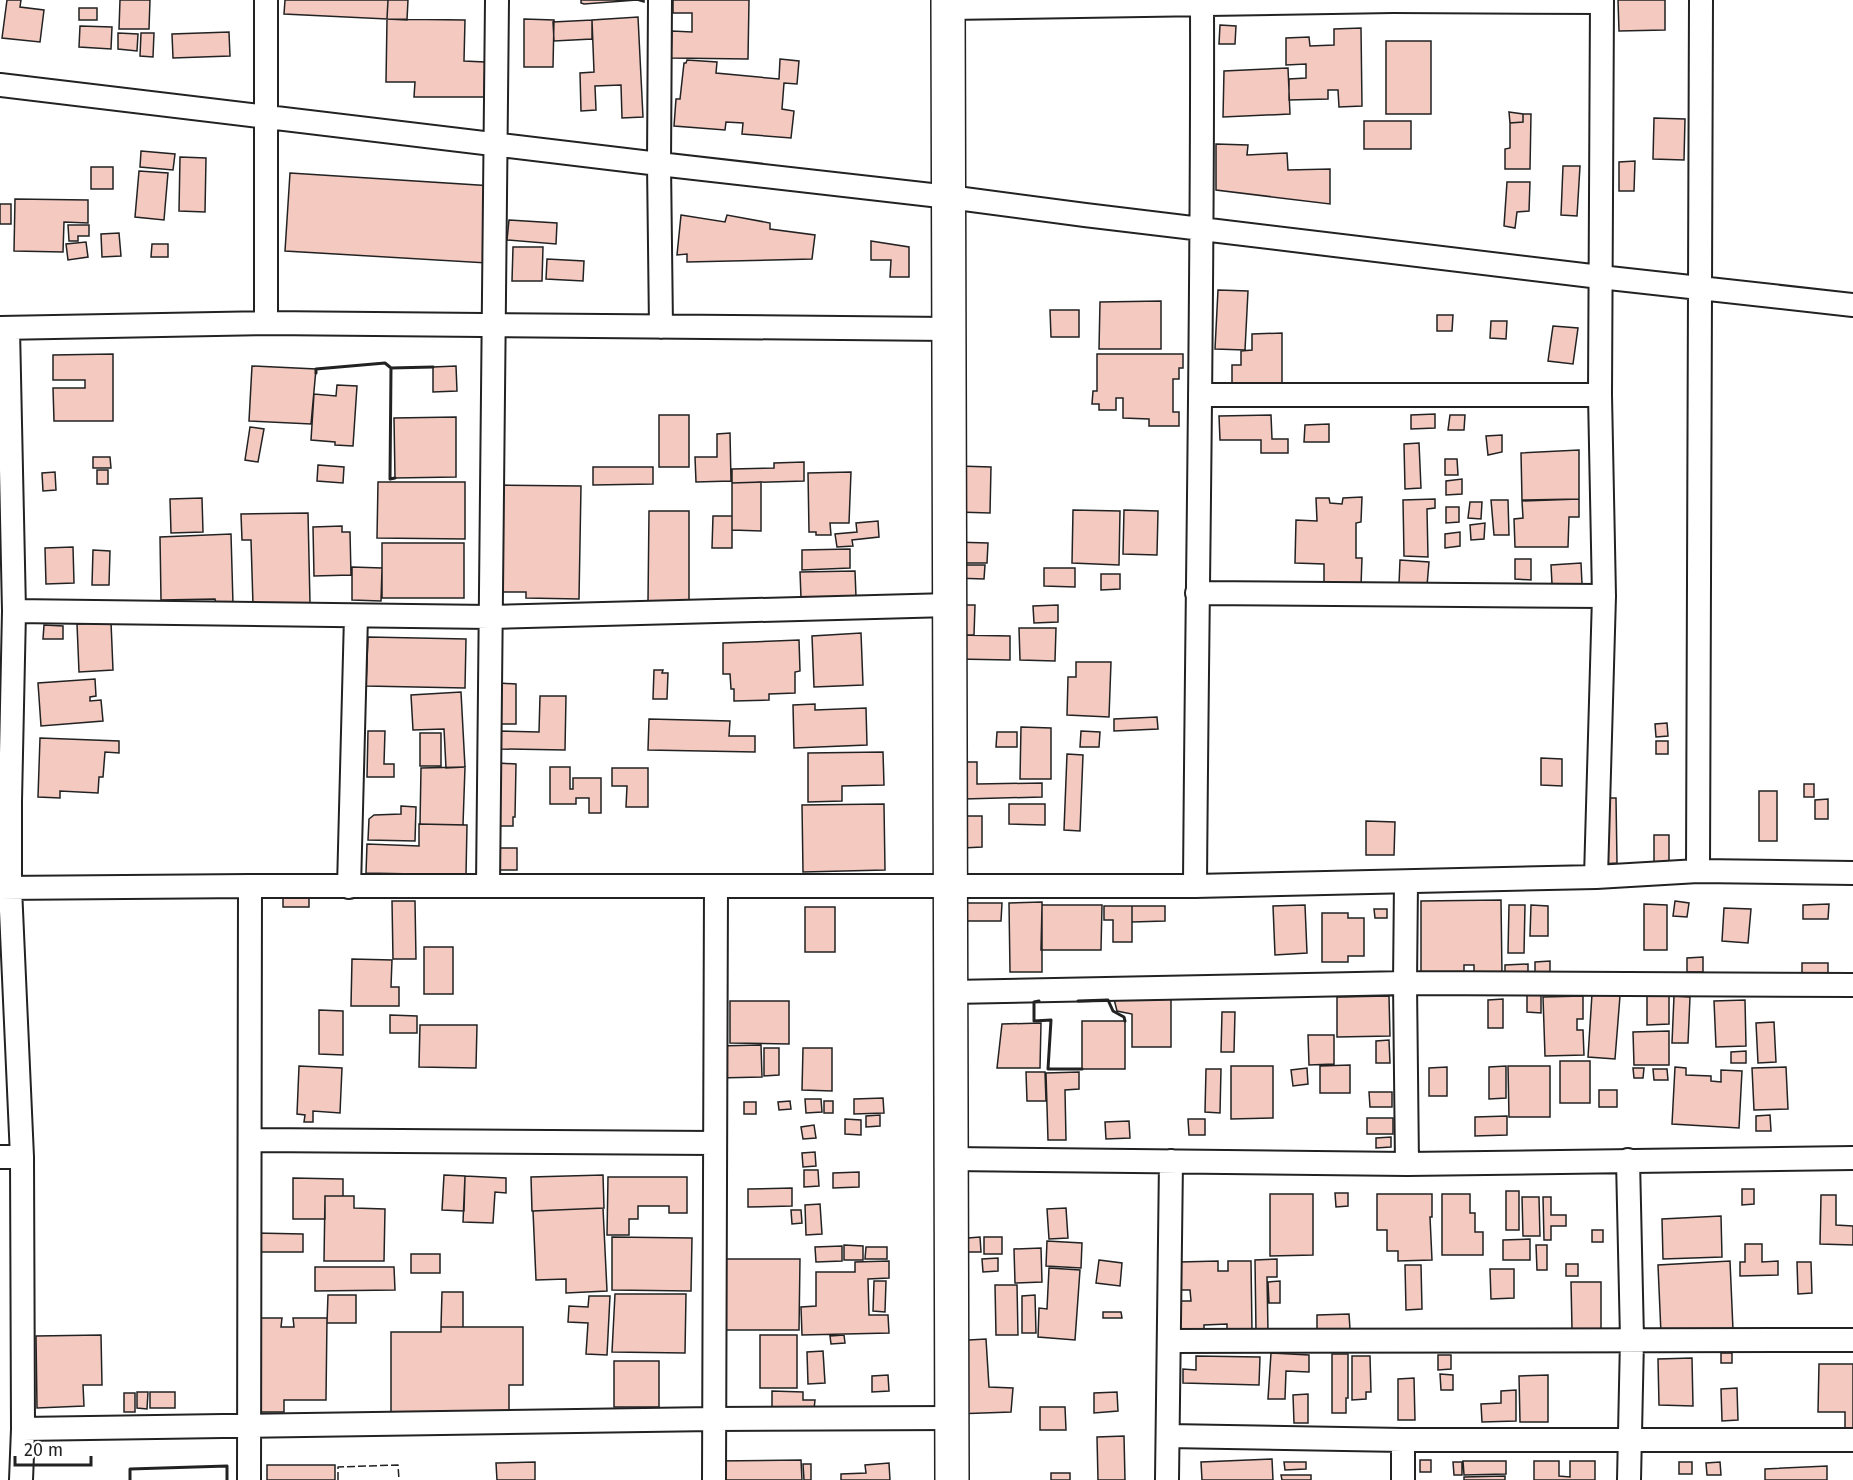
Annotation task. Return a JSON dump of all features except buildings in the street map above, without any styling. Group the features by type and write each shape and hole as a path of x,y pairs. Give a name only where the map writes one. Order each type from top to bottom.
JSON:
{"street":[{"path":"266,0 266,323"},
{"path":"488,886 497,0"},
{"path":"660,0 661,327"},
{"path":"952,1480 948,4 1393,0 1602,1 1599,395 1604,596 1596,878"},
{"path":"1698,871 1698,288 1701,0"},
{"path":"1195,886 1202,230 1202,1"},
{"path":"0,85 949,197 1202,230 1853,304"},
{"path":"21,1480 23,1429 11,1157 5,888 6,696 14,611 7,531 4,329 266,323 949,329"},
{"path":"1200,395 1599,395"},
{"path":"1197,593 1604,596"},
{"path":"14,611 490,618 950,605"},
{"path":"349,887 356,616"},
{"path":"5,888 1195,886 1596,878 1698,871 1853,873"},
{"path":"1406,882 1407,1164"},
{"path":"249,1480 250,886"},
{"path":"714,1480 716,886"},
{"path":"951,992 1405,983 1853,985"},
{"path":"250,1140 714,1143"},
{"path":"951,1160 1407,1164 1853,1158"},
{"path":"1628,1160 1632,1339 1629,1480"},
{"path":"1167,1480 1171,1161"},
{"path":"1169,1341 1853,1340"},
{"path":"23,1429 713,1419 952,1418"},
{"path":"1168,1436 1403,1440 1853,1440"},
{"path":"1403,1440 1403,1480"}],"fence":[{"path":"338,1480 338,1467 398,1465 399,1480"}],"wall":[{"path":"316,373 316,369 385,363 391,368"},
{"path":"395,478 390,479 391,368 433,367"},
{"path":"1078,1001 1108,1000 1113,1011 1124,1017 1125,1021"},
{"path":"1039,1001 1034,1002 1034,1021 1051,1020 1048,1069 1082,1069"},
{"path":"130,1480 130,1469 227,1466 227,1480"}]}
